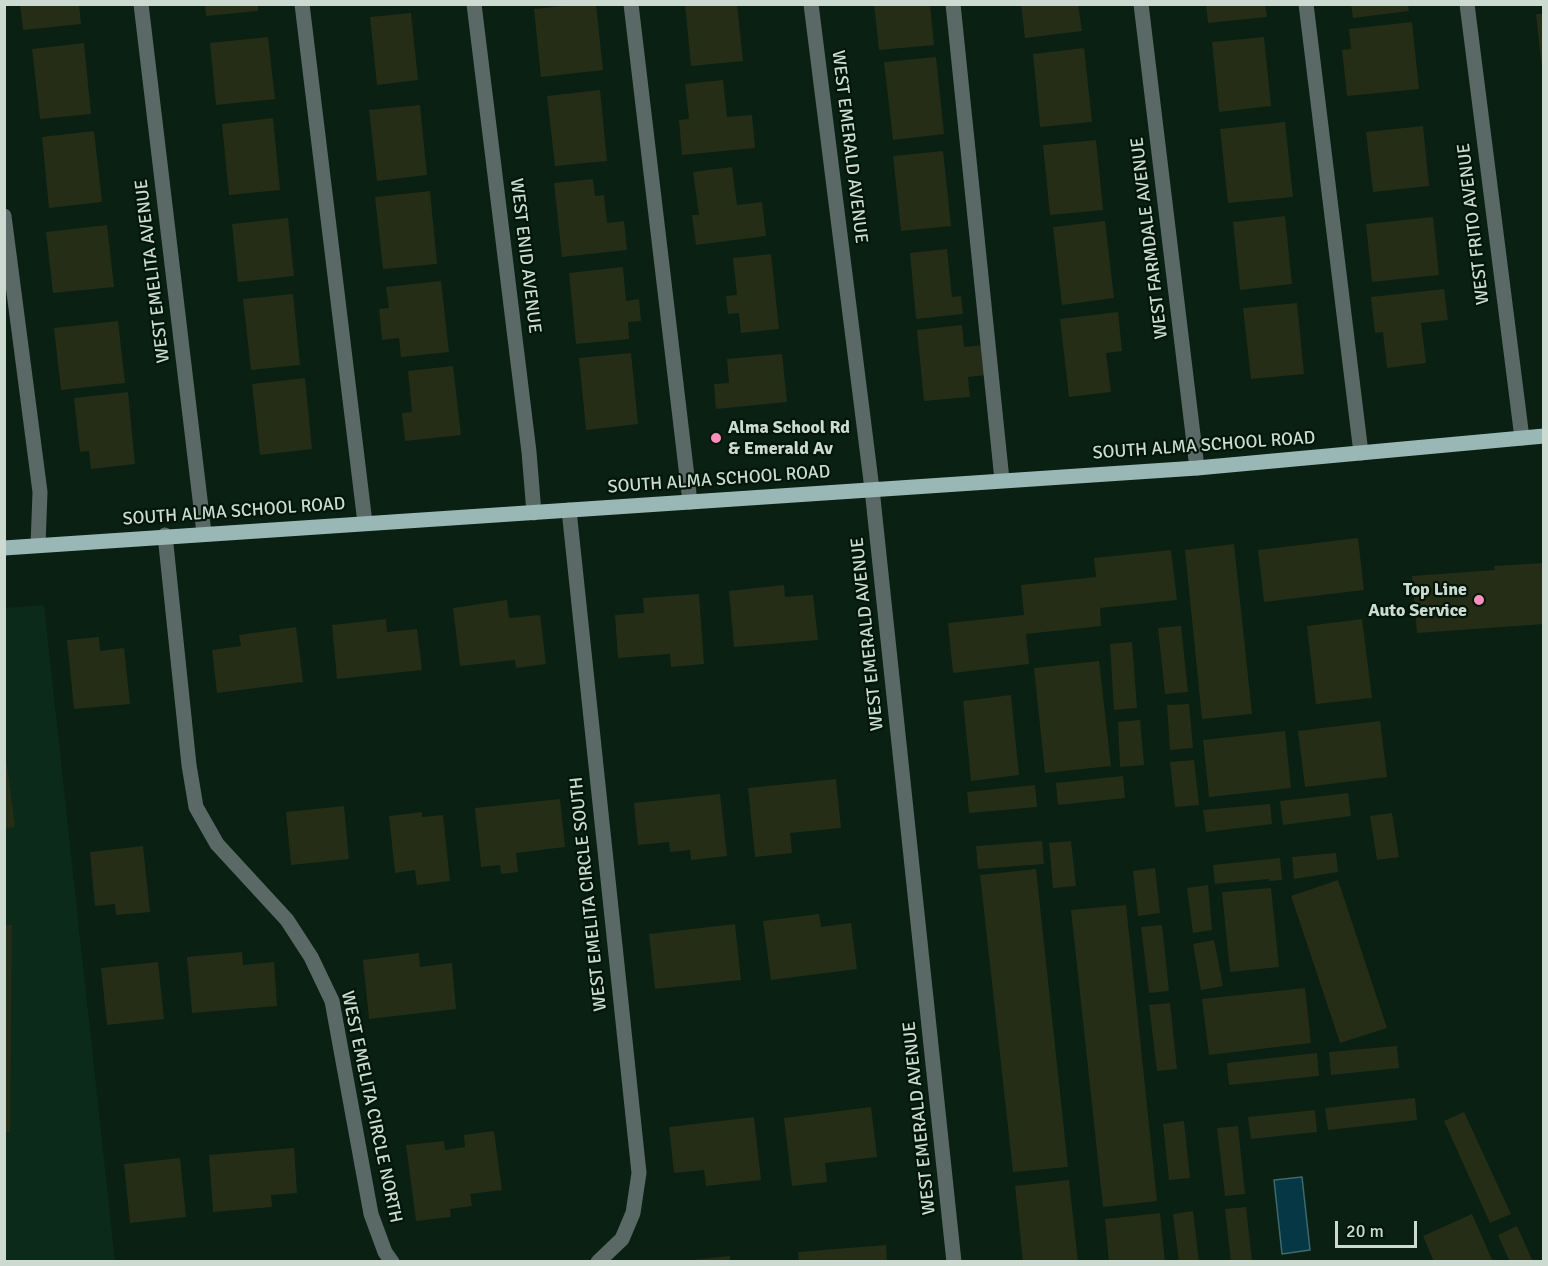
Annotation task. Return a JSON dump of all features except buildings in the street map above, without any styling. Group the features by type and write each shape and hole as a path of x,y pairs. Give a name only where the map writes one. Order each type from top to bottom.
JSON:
{"main road":[{"name":"SOUTH ALMA SCHOOL ROAD","path":"4,548 165,535 534,513 1197,468 1544,436"}],"street":[{"name":"WEST EMELITA AVENUE","path":"141,4 204,533"},
{"path":"302,4 365,523"},
{"name":"WEST ENID AVENUE","path":"474,4 528,440 534,513"},
{"path":"631,4 690,502"},
{"name":"WEST EMERALD AVENUE","path":"811,4 872,489 954,1262"},
{"path":"953,4 1002,480"},
{"name":"WEST FARMDALE AVENUE","path":"1141,4 1197,468"},
{"path":"1306,4 1361,453"},
{"name":"WEST FRITO AVENUE","path":"1467,4 1522,438"},
{"path":"4,216 40,492 38,545"},
{"name":"WEST EMELITA CIRCLE SOUTH","path":"569,510 639,1173 633,1213 622,1239 598,1262"},
{"name":"WEST EMELITA CIRCLE NORTH","path":"165,535 189,765 196,807 217,844 287,920 311,957 332,1001 371,1214 385,1252 392,1262"}],"shaded area":[{"path":"44,605 115,1261 5,1262 5,608"}],"water":[{"path":"1302,1177 1310,1250 1282,1254 1274,1180"}],"place":[{"name":"Alma School Rd & Emerald Av","path":"716,438"},
{"name":"Top Line Auto Service","path":"1479,600"}]}
